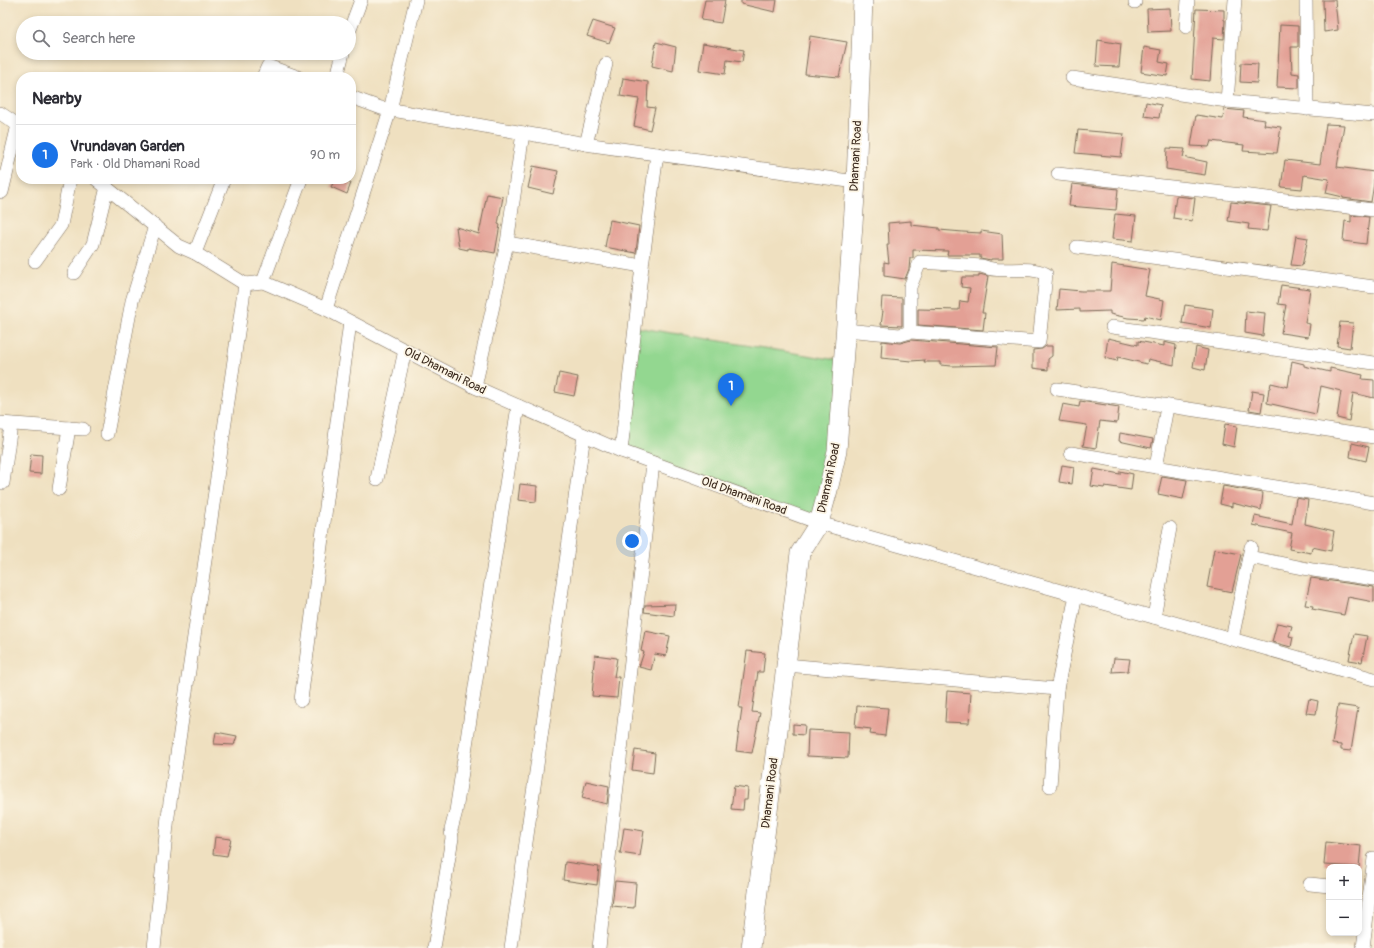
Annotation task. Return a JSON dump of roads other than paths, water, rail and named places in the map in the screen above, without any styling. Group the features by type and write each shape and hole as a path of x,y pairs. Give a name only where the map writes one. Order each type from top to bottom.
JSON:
{"main road":[{"name":"Dhamani Road","path":"751,948 800,553 819,523 837,451 856,182 863,0"}],"street":[{"path":"355,16 361,0"},
{"path":"326,309 390,110 416,0"},
{"path":"1186,27 1188,0"},
{"path":"1227,101 1235,0"},
{"path":"1306,0 1307,109"},
{"path":"338,72 341,60"},
{"path":"586,144 606,64"},
{"path":"265,72 268,66 284,72"},
{"path":"1072,78 1227,101 1374,115"},
{"path":"356,99 390,110 586,144 856,182"},
{"path":"0,113 16,123"},
{"path":"475,387 507,243 523,132"},
{"path":"2,192 16,141"},
{"path":"621,451 642,266 657,154"},
{"path":"1058,174 1374,210"},
{"path":"35,261 61,225 69,184"},
{"path":"103,184 179,246 195,253 245,284 168,816 154,948"},
{"path":"195,253 222,184"},
{"path":"263,282 299,184"},
{"path":"74,273 93,244 107,187"},
{"path":"107,434 132,301 155,226"},
{"path":"507,243 642,266"},
{"path":"1077,247 1374,287"},
{"path":"845,330 900,335 910,332 910,287 920,262 982,266 990,270 1038,270 1046,274 1039,342 911,332"},
{"name":"Old Dhamani Road","path":"245,284 263,282 326,309 475,387 621,451 819,523 1232,639 1374,675"},
{"path":"301,700 350,322"},
{"path":"1112,327 1374,363"},
{"path":"378,479 405,350"},
{"path":"1057,389 1374,437"},
{"path":"434,948 452,838 450,830 456,811 518,406"},
{"path":"1156,467 1167,406"},
{"path":"3,483 5,424 83,429"},
{"path":"59,490 69,428"},
{"path":"511,948 584,435"},
{"path":"1071,453 1374,503"},
{"path":"600,948 653,463"},
{"path":"1154,617 1170,528"},
{"path":"1232,639 1250,552 1313,570 1374,579"},
{"path":"1050,786 1057,688 1076,595"},
{"path":"786,665 1057,688"},
{"path":"1363,948 1368,890 1374,858"},
{"path":"1310,884 1326,886"}],"place":[{"name":"Vrundavan Garden","path":"731,406"}]}
